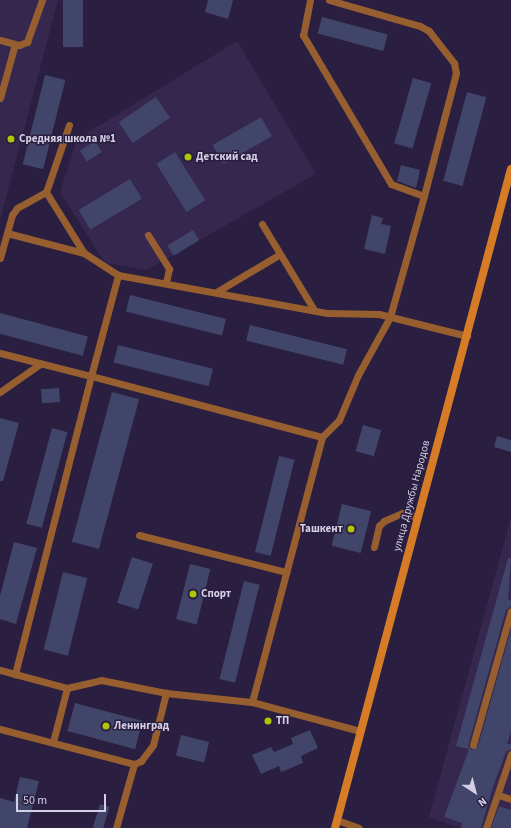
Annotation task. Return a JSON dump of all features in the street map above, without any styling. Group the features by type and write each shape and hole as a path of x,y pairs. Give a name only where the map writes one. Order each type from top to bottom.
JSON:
{"main road":[{"name":"улица Дружбы Народов","path":"336,824 511,169"}],"lane":[{"path":"0,40 23,45 30,38 42,0"},
{"path":"310,0 303,35 391,184 424,196"},
{"path":"252,702 322,437 339,420 358,375 390,317 424,196 456,73 454,63 429,31 420,26 329,0"},
{"path":"0,98 15,44"},
{"path":"0,258 7,233 17,208 46,192 69,125"},
{"path":"46,192 84,253"},
{"path":"262,224 314,310"},
{"path":"7,233 84,253 118,275 218,290 314,310 390,317 467,336"},
{"path":"148,235 169,269 166,282"},
{"path":"218,290 280,254"},
{"path":"15,674 118,275"},
{"path":"0,353 322,437"},
{"path":"0,392 40,364"},
{"path":"374,547 379,526 384,521 396,514 418,518"},
{"path":"139,535 286,572"},
{"path":"473,745 511,611"},
{"path":"0,670 67,688 101,680 166,693 252,702 360,731"},
{"path":"53,742 67,688"},
{"path":"0,729 134,764 141,761 152,745 166,693"},
{"path":"486,828 511,754"},
{"path":"116,828 134,764"},
{"path":"498,795 511,799"},
{"path":"336,824 359,828"}],"shaded area":[{"name":"Средняя школа №1","path":"0,0 58,0 0,221"},
{"name":"Детский сад","path":"237,41 316,174 147,270 105,263 60,192 77,139"},
{"path":"511,517 511,828 459,828 429,817"}],"building":[{"path":"63,0 83,0 83,47 63,47"},
{"path":"208,0 233,0 228,19 205,12"},
{"path":"322,17 388,35 383,51 318,33"},
{"path":"45,75 65,80 43,169 23,164"},
{"path":"413,78 431,83 413,149 394,143"},
{"path":"467,92 486,97 463,186 443,181"},
{"path":"156,97 170,118 133,143 119,122"},
{"path":"261,117 272,136 224,164 213,145"},
{"path":"95,141 102,152 87,162 80,151"},
{"path":"175,152 205,200 187,212 156,164"},
{"path":"401,165 420,170 416,188 397,181"},
{"path":"130,179 142,199 90,230 79,210"},
{"path":"372,215 383,218 381,224 391,226 385,254 364,249"},
{"path":"193,230 199,240 173,256 167,245"},
{"path":"130,295 226,319 222,335 126,311"},
{"path":"0,313 88,337 83,356 0,334"},
{"path":"250,325 347,349 343,365 246,341"},
{"path":"118,345 213,369 209,386 114,362"},
{"path":"59,388 60,402 42,403 41,389"},
{"path":"112,392 139,399 99,549 72,542"},
{"path":"0,418 19,423 3,481 0,481"},
{"path":"363,425 381,430 374,456 356,451"},
{"path":"52,428 67,432 42,528 26,524"},
{"path":"497,436 511,440 511,452 494,447"},
{"path":"279,456 295,460 271,556 255,552"},
{"name":"Ташкент","path":"342,504 371,511 361,553 332,546"},
{"path":"14,542 37,548 16,624 0,619 0,596"},
{"path":"132,557 153,564 138,609 117,603"},
{"path":"508,558 511,558 508,600 511,600 511,606 506,610 468,746 472,750 478,746 511,629 511,732 507,744 511,744 511,749 506,752 494,784 481,828 461,828 462,823 444,817 469,749 456,746"},
{"name":"Спорт","path":"190,564 210,569 197,624 176,619"},
{"path":"63,572 87,578 68,656 44,650"},
{"path":"244,581 260,585 235,683 220,679"},
{"name":"Ленинград","path":"75,703 143,721 135,749 67,731"},
{"path":"310,730 318,748 301,756 303,763 281,772 279,766 261,774 252,755 271,747 274,752 293,744 291,738"},
{"path":"181,735 209,742 204,762 176,755"},
{"path":"20,777 39,781 27,828 0,828 0,798 14,802"},
{"path":"100,804 110,807 103,828 93,828"},
{"path":"499,806 511,810 511,828 491,828"}],"place":[{"name":"Средняя школа №1","path":"11,139"},
{"name":"Детский сад","path":"188,157"},
{"name":"Ташкент","path":"351,529"},
{"name":"Спорт","path":"193,594"},
{"name":"ТП","path":"268,721"},
{"name":"Ленинград","path":"106,726"}]}
